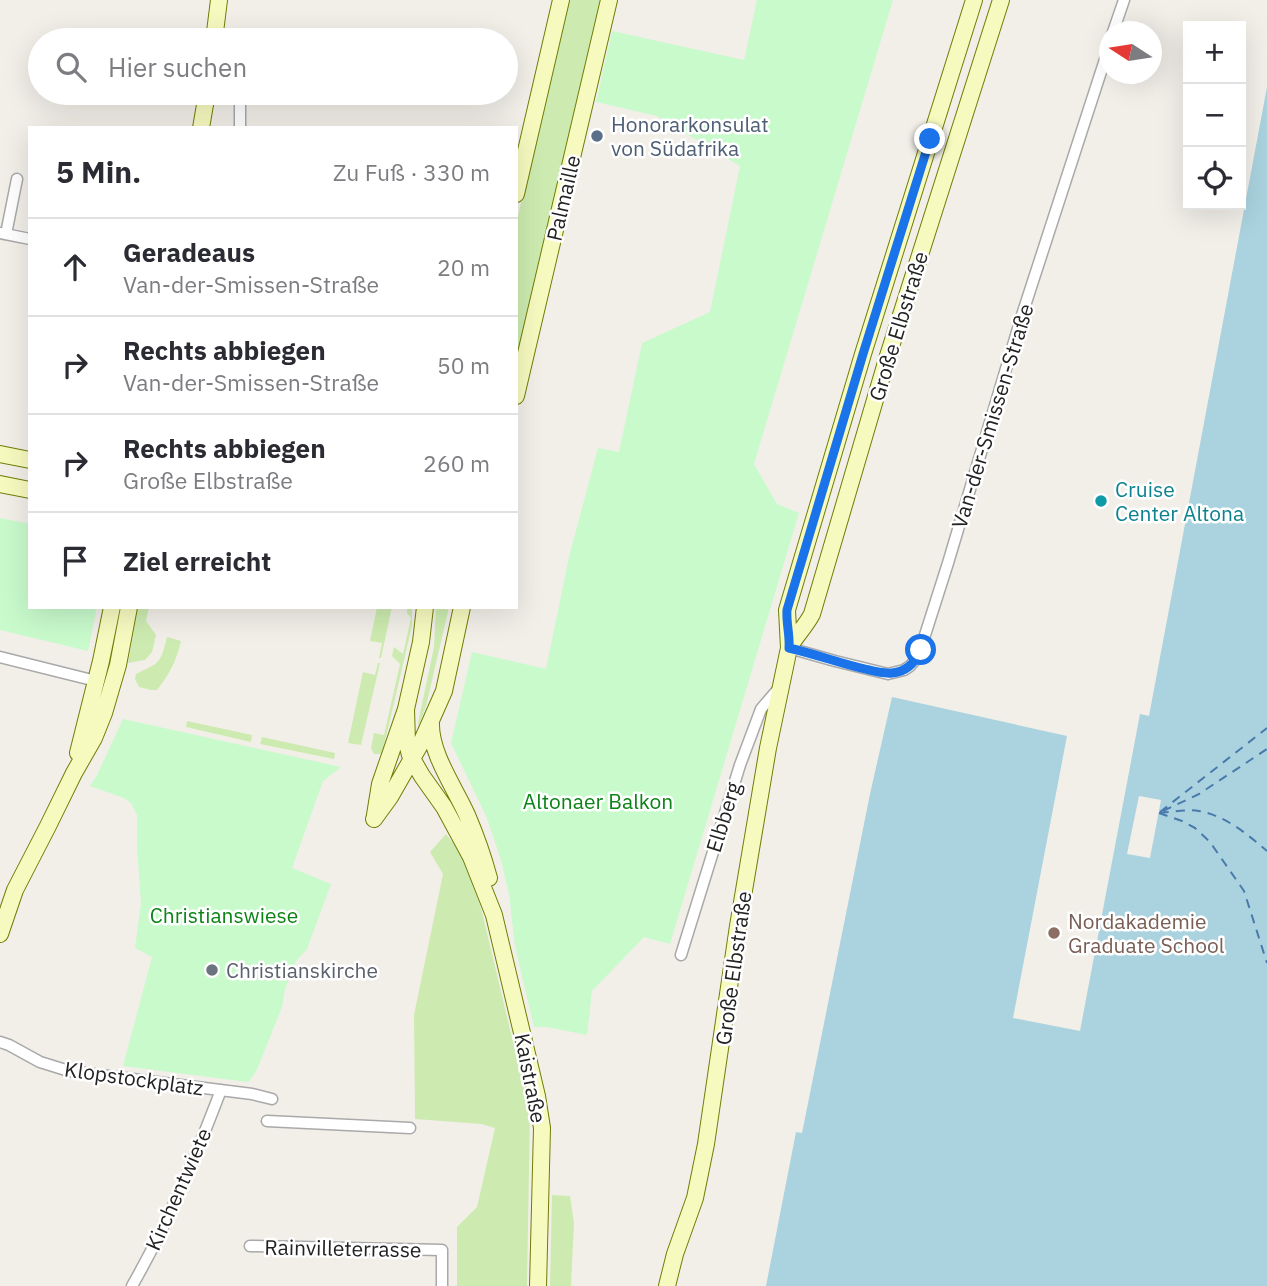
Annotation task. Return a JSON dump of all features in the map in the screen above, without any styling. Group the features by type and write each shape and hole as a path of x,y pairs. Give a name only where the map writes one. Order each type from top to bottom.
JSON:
{"street":[{"path":"216,28 219,0"},
{"path":"518,185 561,0"},
{"name":"Palmaille","path":"518,387 609,0"},
{"name":"Große Elbstraße","path":"667,1286 695,1198 706,1144 738,926 768,748 789,648 787,610 863,354 974,0"},
{"name":"Große Elbstraße","path":"789,648 812,614 887,359 1001,0"},
{"path":"1117,21 1124,0"},
{"name":"Van-der-Smissen-Straße","path":"789,648 888,674 904,670 918,657 1022,315 1099,78"},
{"path":"201,126 205,105"},
{"path":"240,105 240,126"},
{"path":"17,179 3,233 28,239"},
{"path":"0,454 28,460"},
{"path":"0,484 28,491"},
{"path":"74,773 112,609"},
{"path":"1,929 15,890 94,738 114,683 129,609"},
{"path":"406,709 414,743 412,759 374,819 380,784 406,709 421,642 423,609"},
{"path":"388,761 397,748 414,743 432,718 444,691 461,609"},
{"path":"0,657 96,681"},
{"name":"Elbberg","path":"681,955 740,765 761,709 781,685"},
{"name":"Kaistraße","path":"432,718 432,737 437,755 481,847 540,1112 542,1128 538,1286"},
{"name":"Kaistraße","path":"414,743 437,755"},
{"name":"Kaistraße","path":"412,759 444,807 471,857 494,915"},
{"name":"Klopstockplatz","path":"0,1042 40,1062 69,1070 272,1098"},
{"name":"Kirchentwiete","path":"132,1286 184,1185 221,1090"},
{"path":"267,1121 410,1128"},
{"name":"Rainvilleterrasse","path":"250,1246 442,1250 442,1286"}],"green space":[{"path":"569,0 601,0 518,359 518,216"},
{"name":"Altonaer Balkon","path":"757,0 893,0 754,464 777,504 799,513 670,944 644,937 592,991 587,1035 534,1027 515,946 509,894 501,860 487,818 451,743 472,652 546,669 569,557 598,448 619,452 642,343 710,312 740,166 657,116 596,102 612,31 744,60"},
{"path":"0,518 28,524 28,609 97,609 88,651 0,630"},
{"path":"138,609 149,609 146,621 156,635 152,652 145,660 128,663"},
{"path":"377,609 392,609 381,658 382,643 370,641"},
{"path":"407,609 412,609 412,626 382,754 374,754 371,748 374,733 384,735 400,664 392,656 394,647 403,654 411,618"},
{"path":"436,609 448,609 426,706 419,725 418,723 434,647"},
{"path":"167,637 181,641 169,673 157,690 139,687 136,674 158,662"},
{"path":"378,663 361,745 348,743 363,672 375,675"},
{"name":"Christianswiese","path":"123,719 341,767 323,781 292,868 331,884 307,949 296,961 285,989 282,1007 256,1072 248,1082 123,1066 152,957 135,948 141,903 137,815 131,803 124,798 90,786"},
{"path":"187,721 252,735 251,742 186,727"},
{"path":"262,737 335,753 334,759 260,744"},
{"path":"446,834 465,858 482,912 530,1113 527,1286 457,1286 457,1227 477,1207 495,1128 481,1124 415,1119 414,1015 443,874 430,852"},
{"path":"552,1195 570,1196 574,1223 571,1286 550,1286"}],"water":[{"path":"1267,87 1267,1286 766,1286 796,1132 802,1133 892,697 1067,736 1013,1018 1080,1031 1140,714 1149,716"}],"pier":[{"path":"1139,796 1161,800 1150,858 1127,854"}],"ferry route":[{"path":"1160,812 1267,728"},
{"path":"1163,811 1199,794 1267,749"},
{"path":"1160,813 1190,810 1209,813 1236,826 1267,851"},
{"path":"1159,813 1195,828 1210,842 1244,891 1267,963"}],"place":[{"name":"Honorarkonsulat von Südafrika","path":"597,136"},
{"name":"Cruise Center Altona","path":"1101,501"},
{"name":"Nordakademie Graduate School","path":"1054,933"},
{"name":"Christianskirche","path":"212,970"}],"route":[{"path":"921,650 911,666 894,673 835,662 789,648 786,619 863,354 930,139"}]}
